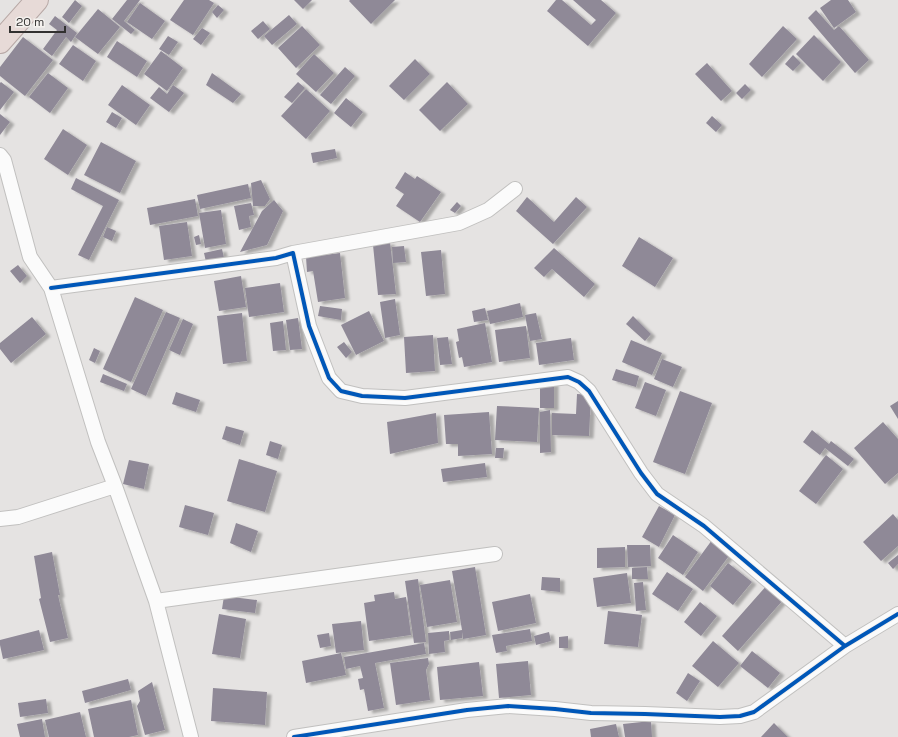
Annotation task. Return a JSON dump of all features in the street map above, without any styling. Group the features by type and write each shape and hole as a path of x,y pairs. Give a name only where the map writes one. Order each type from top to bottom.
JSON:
{"highway":[{"path":"0,42 37,0"}],"street":[{"path":"0,155 4,160 30,257 51,288 98,442 156,601 191,737"},
{"path":"51,288 276,258 293,253 459,223 488,210 515,189"},
{"path":"293,253 309,326 329,378 341,391 362,396 405,398 568,377 579,382 589,390 641,473 657,494 704,526 845,646"},
{"path":"0,518 18,517 115,486"},
{"path":"156,601 494,554"},
{"path":"294,737 467,710 508,706 591,713 720,717 740,716 754,712 845,646 898,614"}],"building":[{"path":"75,0 82,6 69,23 62,17"},
{"path":"127,0 140,0 124,21 135,30 131,34 112,19"},
{"path":"184,0 209,0 214,3 193,35 170,20"},
{"path":"294,0 312,0 303,9"},
{"path":"395,0 371,24 349,1"},
{"path":"556,0 562,0 591,25 596,20 573,0 601,0 616,13 588,46 547,11"},
{"path":"831,0 848,0 856,12 834,28 820,8"},
{"path":"140,3 165,21 152,39 127,22"},
{"path":"218,5 224,10 217,18 212,12"},
{"path":"98,9 120,27 98,54 75,37"},
{"path":"816,10 834,30 839,26 869,60 855,73 808,18"},
{"path":"289,15 297,24 272,45 264,36"},
{"path":"55,16 77,33 71,42 66,37 52,56 43,49 57,30 49,24"},
{"path":"263,21 270,29 258,39 251,31"},
{"path":"302,26 320,45 296,68 278,48"},
{"path":"783,26 797,39 762,77 749,64"},
{"path":"202,28 210,33 201,45 193,39"},
{"path":"814,35 841,62 823,81 796,54"},
{"path":"168,36 178,42 169,55 159,49"},
{"path":"23,37 53,60 25,96 0,76 0,67"},
{"path":"117,41 147,61 137,77 107,57"},
{"path":"73,45 96,61 83,81 59,64"},
{"path":"161,51 183,68 167,91 144,74"},
{"path":"314,54 334,73 316,92 296,74"},
{"path":"793,55 801,63 793,71 785,64"},
{"path":"415,59 430,74 404,100 389,86"},
{"path":"707,63 732,91 721,101 695,74"},
{"path":"345,67 355,76 331,104 320,95"},
{"path":"48,73 68,88 50,113 29,97"},
{"path":"212,73 241,94 233,103 206,85"},
{"path":"1,82 14,92 0,110 0,83"},
{"path":"298,82 305,88 292,103 284,97"},
{"path":"447,82 468,104 440,131 419,110"},
{"path":"745,84 751,90 742,99 736,93"},
{"path":"122,85 150,105 136,125 108,105"},
{"path":"173,85 184,93 169,112 150,98 159,87 167,94"},
{"path":"306,89 330,111 306,139 281,116"},
{"path":"346,98 363,112 351,127 334,113"},
{"path":"112,112 122,118 116,128 106,122"},
{"path":"0,114 10,122 0,135"},
{"path":"712,116 722,125 716,132 706,123"},
{"path":"63,129 87,145 68,175 44,159"},
{"path":"101,142 136,161 120,193 84,175"},
{"path":"335,149 337,158 313,163 311,153"},
{"path":"405,172 415,179 417,176 441,192 420,222 396,206 404,194 395,188"},
{"path":"76,178 119,200 89,260 78,255 103,206 71,189"},
{"path":"261,180 270,199 265,206 253,206 251,183"},
{"path":"248,184 251,198 200,209 197,195"},
{"path":"527,197 554,222 576,197 587,207 553,244 516,211"},
{"path":"195,199 198,216 150,225 147,208"},
{"path":"274,200 283,211 267,245 240,252 262,211"},
{"path":"457,202 461,206 455,213 450,210"},
{"path":"251,203 254,215 249,216 251,227 239,230 234,206"},
{"path":"221,210 226,244 205,248 199,213"},
{"path":"187,222 192,256 164,260 159,226"},
{"path":"107,227 116,231 112,241 103,237"},
{"path":"199,235 201,244 196,245 194,237"},
{"path":"639,237 673,258 655,287 622,266"},
{"path":"390,242 396,294 378,295 373,245"},
{"path":"404,246 406,262 393,263 392,247"},
{"path":"554,248 595,284 584,297 552,269 544,277 534,268"},
{"path":"222,249 224,258 206,262 204,253"},
{"path":"441,250 445,294 426,296 421,252"},
{"path":"340,253 345,298 318,302 313,271 307,272 306,257"},
{"path":"18,265 27,276 20,283 10,271"},
{"path":"241,276 246,307 219,311 214,281"},
{"path":"280,283 284,312 249,317 245,288"},
{"path":"135,297 163,310 131,382 103,369"},
{"path":"395,299 400,335 385,338 380,302"},
{"path":"520,303 523,317 490,324 487,311"},
{"path":"320,306 342,309 341,320 318,316"},
{"path":"485,308 488,320 474,322 472,311"},
{"path":"369,311 384,341 356,355 341,325"},
{"path":"166,312 180,318 146,396 131,389"},
{"path":"242,313 247,361 223,364 217,316"},
{"path":"536,313 542,339 530,341 525,315"},
{"path":"633,316 651,334 645,341 626,324"},
{"path":"32,317 46,334 11,363 0,349 0,343"},
{"path":"298,318 302,349 290,350 286,320"},
{"path":"183,319 193,324 180,355 169,350"},
{"path":"283,321 286,350 273,351 270,323"},
{"path":"485,323 492,362 464,367 462,357 459,358 456,342 459,341 457,329"},
{"path":"526,326 530,358 499,362 495,330"},
{"path":"433,335 435,371 406,373 404,337"},
{"path":"448,337 452,364 440,365 437,338"},
{"path":"571,338 574,360 539,365 536,343"},
{"path":"631,340 662,353 652,375 622,362"},
{"path":"344,342 352,352 346,358 337,347"},
{"path":"94,348 100,351 95,363 89,360"},
{"path":"662,359 682,367 673,387 654,379"},
{"path":"616,369 639,376 636,387 612,380"},
{"path":"103,374 127,384 124,391 100,382"},
{"path":"645,382 666,390 656,416 635,408"},
{"path":"540,383 554,383 554,408 540,408"},
{"path":"680,391 712,403 685,474 653,462"},
{"path":"176,392 200,400 196,412 172,404"},
{"path":"577,394 591,395 589,436 552,435 552,413 576,414"},
{"path":"898,401 898,419 890,406"},
{"path":"497,406 539,408 537,442 495,440"},
{"path":"550,410 551,452 540,453 540,412"},
{"path":"489,412 492,454 458,456 458,444 446,444 444,415"},
{"path":"436,413 438,443 390,454 387,422"},
{"path":"883,422 898,439 898,473 885,484 854,448"},
{"path":"226,426 244,431 240,445 222,439"},
{"path":"812,430 829,444 831,441 854,459 848,466 825,448 820,455 803,442"},
{"path":"270,441 282,445 278,459 266,455"},
{"path":"496,448 504,448 503,458 495,458"},
{"path":"826,455 843,469 816,504 799,491"},
{"path":"239,459 277,471 265,512 227,501"},
{"path":"129,460 149,464 144,489 123,484"},
{"path":"485,463 487,477 443,482 441,469"},
{"path":"185,505 214,513 208,535 179,527"},
{"path":"659,506 675,515 659,547 642,537"},
{"path":"893,514 898,520 898,546 881,561 863,542"},
{"path":"236,523 258,531 251,552 230,543"},
{"path":"673,535 698,552 683,575 658,558"},
{"path":"712,540 731,553 703,591 685,577"},
{"path":"627,545 650,545 651,566 628,567"},
{"path":"625,547 625,567 597,568 597,548"},
{"path":"52,552 60,595 58,595 68,638 50,642 39,599 41,598 34,556"},
{"path":"898,555 898,564 893,569 888,563"},
{"path":"728,563 752,582 733,605 710,586"},
{"path":"475,567 486,635 463,639 462,632 462,638 451,640 450,632 462,630 452,571"},
{"path":"647,567 648,579 632,579 632,568"},
{"path":"667,572 693,589 678,611 652,594"},
{"path":"627,573 631,603 597,607 593,578"},
{"path":"542,577 560,578 560,592 541,590"},
{"path":"418,579 426,642 414,643 405,581"},
{"path":"450,580 457,622 427,627 420,585"},
{"path":"643,582 646,610 636,611 634,583"},
{"path":"768,584 784,599 738,651 722,636"},
{"path":"394,592 395,599 406,597 411,635 369,641 364,603 375,601 374,595"},
{"path":"530,594 536,623 498,631 492,602"},
{"path":"224,596 257,600 255,613 222,609"},
{"path":"700,602 717,616 701,636 684,622"},
{"path":"608,611 642,615 638,647 604,644"},
{"path":"219,614 246,619 240,658 212,654"},
{"path":"361,621 364,650 336,653 332,624"},
{"path":"530,629 532,641 506,646 507,651 496,653 492,635"},
{"path":"39,630 44,650 3,659 0,640"},
{"path":"449,631 449,640 444,641 445,652 429,654 428,633"},
{"path":"549,632 551,641 536,645 534,636"},
{"path":"329,633 331,646 320,648 317,635"},
{"path":"568,636 568,648 559,648 559,637"},
{"path":"713,641 739,663 718,687 692,666"},
{"path":"424,643 426,654 375,663 384,708 368,711 364,689 360,690 358,679 363,678 360,666 346,669 344,657"},
{"path":"752,651 780,673 768,688 740,666"},
{"path":"341,653 346,675 306,683 302,661"},
{"path":"428,658 429,664 426,670 430,700 396,705 390,663"},
{"path":"528,661 531,695 499,698 496,664"},
{"path":"479,662 483,696 440,700 437,667"},
{"path":"688,673 700,681 687,701 676,693"},
{"path":"128,679 131,690 85,703 82,691"},
{"path":"152,682 165,730 145,735 137,706 140,701 138,691"},
{"path":"213,688 267,692 265,725 211,721"},
{"path":"46,699 48,713 20,717 18,703"},
{"path":"131,700 138,735 129,737 94,737 88,709"},
{"path":"80,712 86,737 49,737 45,720"},
{"path":"42,719 45,737 20,737 17,724"},
{"path":"651,721 652,737 625,737 623,724"},
{"path":"774,723 788,737 761,737"},
{"path":"616,724 619,737 591,737 590,729"}],"cycle path":[{"path":"51,288 276,258 293,253 309,326 329,378 341,391 362,396 405,398 568,377 579,382 589,391 641,473 657,494 704,526 845,646"},
{"path":"294,737 467,710 508,706 591,713 720,717 740,716 754,712 845,646 898,614"}]}
